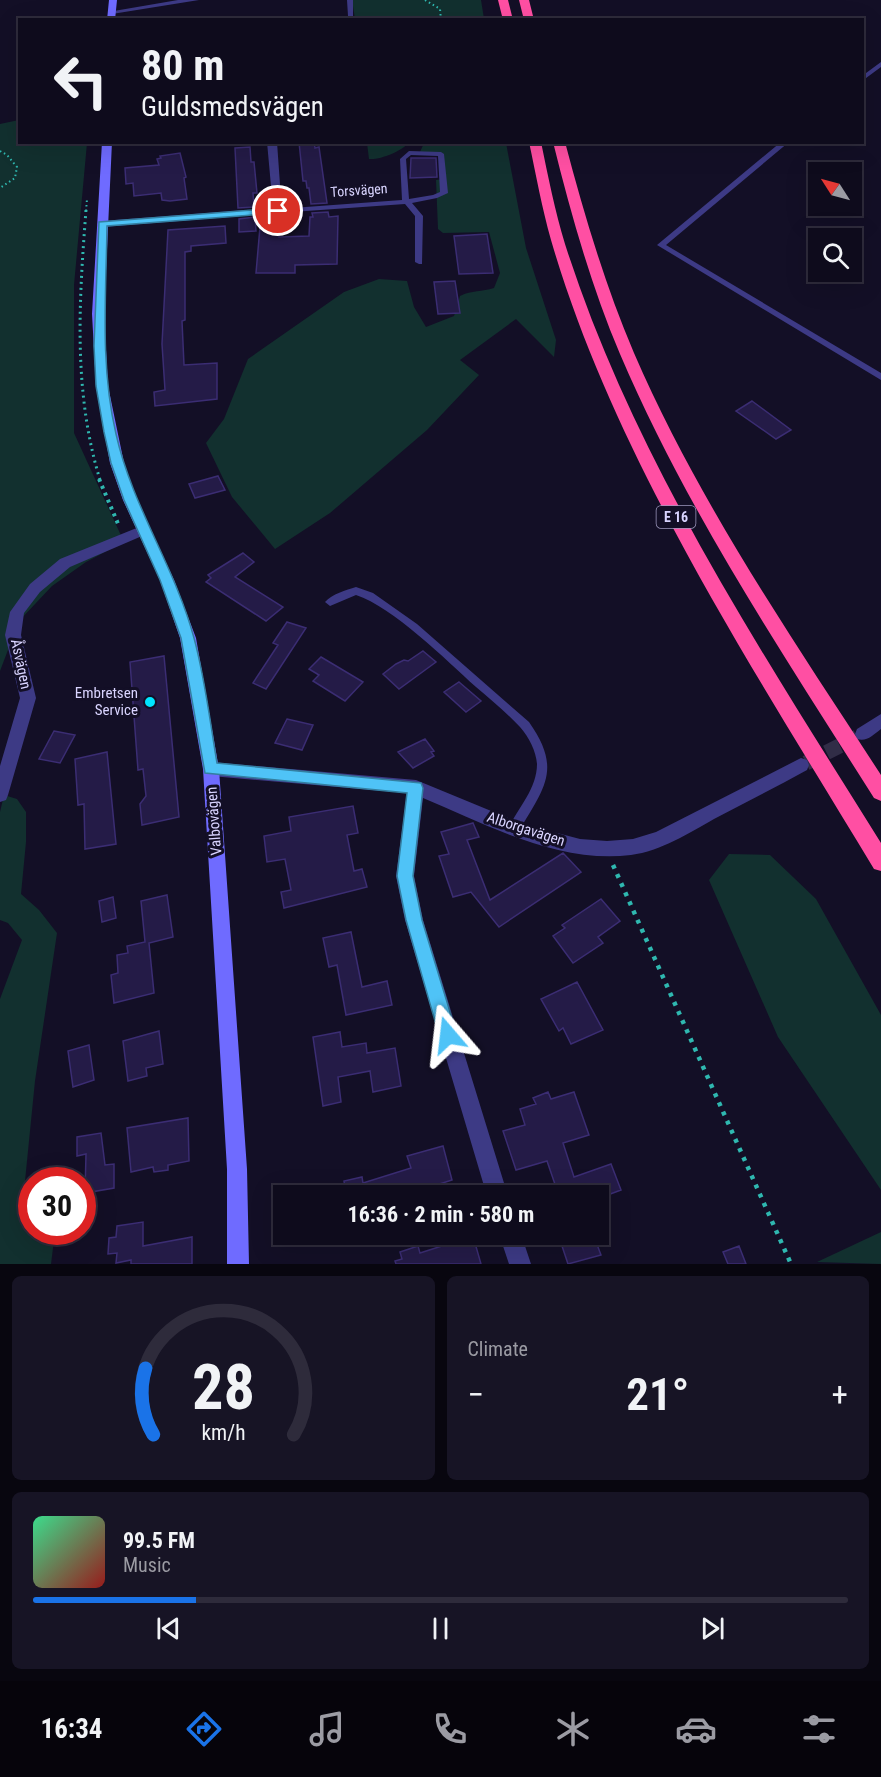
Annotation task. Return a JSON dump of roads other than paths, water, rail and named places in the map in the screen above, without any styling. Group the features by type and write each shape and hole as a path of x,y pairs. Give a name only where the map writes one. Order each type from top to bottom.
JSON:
{"highway":[{"path":"503,0 508,18"},
{"path":"524,0 528,18"},
{"name":"E 16","path":"535,144 562,256 599,357 637,441 696,556 881,862"},
{"name":"E 16","path":"560,144 590,254 627,353 666,437 725,546 881,792"}],"main road":[{"path":"112,16 113,0"},
{"name":"Valbovägen","path":"106,144 98,314 102,386 117,463 167,580 188,638 211,769 237,1169 238,1264"}],"street":[{"path":"112,16 195,0"},
{"path":"272,144 278,211"},
{"name":"Torsvägen","path":"102,224 278,211"},
{"name":"Åsvägen","path":"0,795 28,698 14,635 16,612 35,588 65,563 144,530"},
{"path":"862,734 881,720"},
{"name":"Alborgavägen","path":"211,769 416,788 559,842 605,848 632,847 662,838 801,765"},
{"path":"416,788 405,876 414,920 434,990 495,1185"},
{"path":"514,1245 520,1264"}],"lane":[{"path":"350,0 351,16"},
{"path":"864,77 881,64"},
{"path":"784,144 661,245 881,376"},
{"name":"Torsvägen","path":"278,211 428,200 440,197 444,193 441,154 409,153 404,155 406,201"},
{"path":"406,201 418,216 419,262"},
{"path":"330,602 357,591 372,595 437,646 525,724 538,740 543,755 542,773 535,793 515,827"}],"tunnel":[{"path":"806,763 857,737"}],"place":[{"name":"Embretsen Service","path":"150,702"}]}
